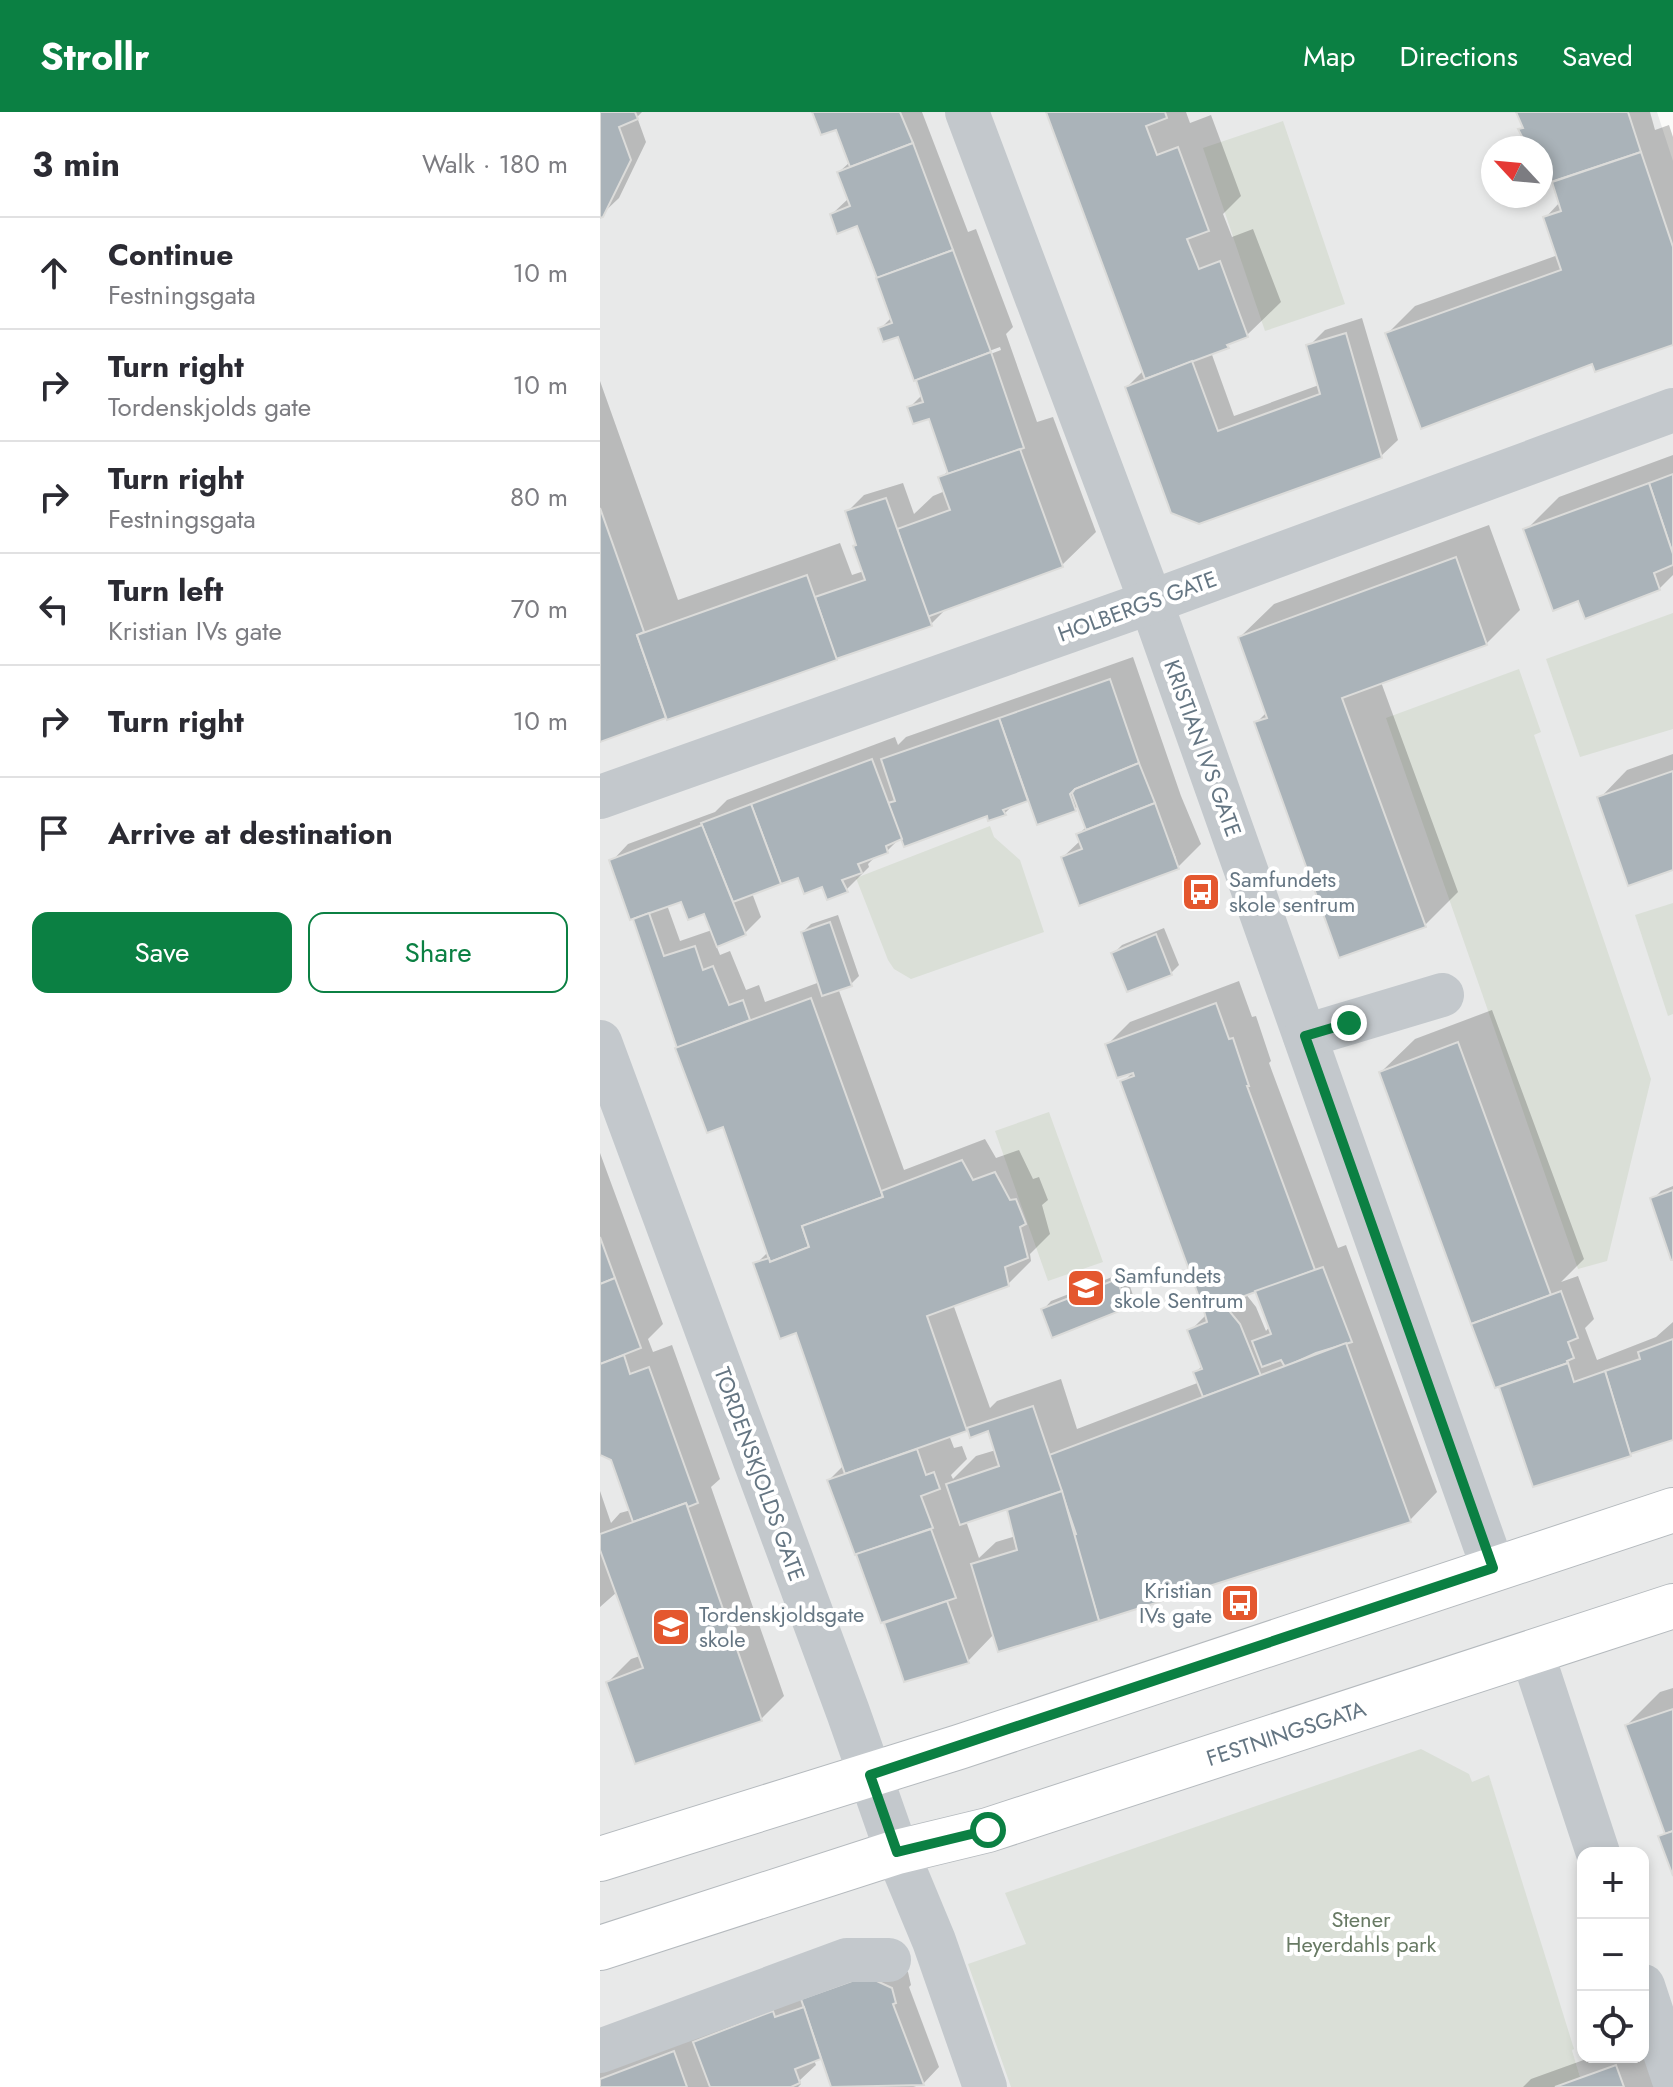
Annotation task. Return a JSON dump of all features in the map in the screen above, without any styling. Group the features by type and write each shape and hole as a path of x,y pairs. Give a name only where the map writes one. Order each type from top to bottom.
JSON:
{"main road":[{"path":"600,1859 870,1775 1673,1510"},
{"name":"FESTNINGSGATA","path":"600,1948 897,1852 988,1830 1673,1606"}],"street":[{"name":"KRISTIAN IVS GATE","path":"967,112 1151,602 1493,1568"},
{"name":"HOLBERGS GATE","path":"600,797 1151,602 1673,410"},
{"path":"1305,1036 1442,995"},
{"name":"TORDENSKJOLDS GATE","path":"600,1042 897,1852 934,1941 985,2087"},
{"path":"1532,1653 1596,1847"},
{"path":"600,2051 847,1960 889,1960"},
{"path":"1645,1991 1673,2077"}],"shaded area":[{"path":"600,112 1657,112 1673,161 1673,2087 1583,2087 1489,1776 1099,2087 600,2087"}],"green space":[{"path":"1283,121 1345,304 1265,331 1203,148"},
{"path":"1673,613 1673,729 1580,757 1546,659"},
{"path":"1519,669 1541,732 1534,735 1651,1079 1607,1261 1578,1269 1386,718"},
{"path":"990,826 994,837 1020,860 1044,932 911,979 894,969 856,878"},
{"path":"1673,903 1673,1014 1668,1016 1635,915"},
{"path":"1049,1112 1103,1262 1048,1281 995,1131"},
{"name":"Stener Heyerdahls park","path":"1421,1749 1469,1774 1472,1782 1489,1775 1583,2087 1011,2087 968,1964 1026,1944 1005,1893"}],"building":[{"path":"600,112 635,112 638,119 619,127 631,160 600,218"},
{"path":"812,112 900,112 913,143 850,167 836,130 821,135"},
{"path":"1046,112 1165,112 1167,118 1146,126 1157,155 1178,147 1209,231 1187,239 1199,269 1220,261 1248,337 1227,345 1229,348 1145,379"},
{"path":"1516,112 1628,112 1641,152 1553,181 1553,136 1522,136 1518,129 1523,128"},
{"path":"913,143 953,250 877,278 857,226 837,234 830,214 850,206 837,172"},
{"path":"1641,152 1673,247 1673,345 1595,372 1592,364 1421,429 1385,333 1561,270 1543,217 1561,211 1553,182"},
{"path":"953,250 991,352 914,381 898,337 883,342 878,328 892,323 876,278"},
{"path":"1346,333 1382,458 1199,524 1171,513 1125,387 1192,361 1218,431 1320,394 1306,345"},
{"path":"991,352 1024,448 948,474 929,419 913,424 907,407 923,402 916,380"},
{"path":"1020,449 1063,567 927,617 897,529 950,510 938,477"},
{"path":"1673,474 1673,554 1649,483"},
{"path":"1649,483 1673,554 1673,565 1654,573 1660,590 1585,619 1578,601 1553,611 1523,529"},
{"path":"886,498 932,626 836,659 815,597 865,580 845,511"},
{"path":"600,508 644,632 637,635 666,718 600,742"},
{"path":"1456,557 1487,645 1342,698 1426,927 1339,958 1254,722 1267,718 1238,637"},
{"path":"807,575 837,660 667,720 637,635"},
{"path":"1110,679 1139,763 1075,789 1070,794 1076,811 1037,825 999,718"},
{"path":"999,718 1028,801 1003,810 1006,815 988,821 987,816 904,847 888,803 895,801 881,759"},
{"path":"872,759 902,839 886,846 888,853 858,864 862,873 842,880 848,892 827,900 822,887 804,894 798,878 781,884 751,804"},
{"path":"1139,763 1155,803 1086,830 1072,793 1075,789"},
{"path":"1673,771 1673,870 1628,886 1597,797"},
{"path":"1155,803 1179,869 1079,906 1061,857 1082,849 1076,834"},
{"path":"751,804 781,884 733,902 701,823"},
{"path":"702,825 746,935 717,947 704,914 688,920 681,902 630,920 609,860"},
{"path":"649,913 664,956 695,946 703,970 713,966 729,1005 743,1000 750,1020 677,1048 633,919"},
{"path":"830,922 852,986 822,996 801,932"},
{"path":"1156,934 1172,975 1127,992 1111,953"},
{"path":"811,998 883,1197 802,1226 809,1247 770,1262 723,1127 707,1133 675,1048"},
{"path":"1216,1003 1229,1039 1233,1038 1247,1086 1315,1270 1204,1311 1120,1081 1134,1076 1133,1073 1117,1078 1105,1044"},
{"path":"1458,1042 1551,1295 1471,1324 1379,1072"},
{"path":"962,1160 973,1180 995,1172 1010,1200 1016,1199 1026,1224 1020,1227 1028,1258 1005,1267 1009,1286 927,1316 967,1431 845,1474 796,1333 780,1339 753,1263 769,1258 770,1262 809,1247 802,1226 883,1197 881,1191"},
{"path":"1673,1190 1673,1260 1671,1260 1650,1198"},
{"path":"600,1237 615,1278 600,1284"},
{"path":"1323,1267 1352,1342 1285,1367 1281,1360 1262,1367 1252,1341 1271,1334 1255,1291"},
{"path":"615,1278 641,1348 600,1364 600,1284"},
{"path":"1117,1279 1127,1308 1052,1338 1041,1309"},
{"path":"1561,1291 1578,1338 1568,1342 1574,1358 1568,1363 1495,1388 1471,1324"},
{"path":"1226,1302 1240,1324 1261,1376 1203,1397 1193,1372 1202,1369 1187,1330 1207,1322 1204,1311"},
{"path":"1673,1339 1673,1440 1630,1454 1605,1371 1640,1359 1638,1352"},
{"path":"1346,1343 1411,1522 1099,1621 1073,1535 1076,1534 1049,1455"},
{"path":"624,1355 630,1374 649,1367 698,1503 688,1507 686,1503 633,1522 611,1460 600,1455 600,1364"},
{"path":"1568,1363 1574,1382 1605,1371 1631,1456 1533,1487 1499,1387"},
{"path":"1033,1406 1062,1491 960,1525 946,1484 999,1466 988,1431 970,1438 967,1428"},
{"path":"917,1449 926,1475 934,1472 940,1489 921,1496 933,1528 855,1555 827,1480"},
{"path":"1062,1491 1099,1621 998,1652 971,1564 1017,1550 1007,1510"},
{"name":"Tordenskjoldsgate skole","path":"686,1503 762,1721 635,1764 606,1682 643,1668 600,1550 600,1534"},
{"path":"931,1529 956,1598 881,1623 856,1554"},
{"path":"947,1601 969,1663 904,1682 884,1623"},
{"path":"1673,1709 1673,1831 1665,1834 1625,1725"},
{"path":"1673,1831 1673,1876 1658,1836"},
{"path":"866,1976 892,1988 896,2003 893,2004 924,2085 831,2087 801,1999"},
{"path":"804,2007 821,2059 795,2069 800,2083 791,2087 710,2087 693,2042 773,2011 775,2017"},
{"path":"674,2051 687,2087 600,2087 600,2079"},
{"path":"1616,2065 1624,2087 1555,2087"}],"place":[{"name":"Samfundets skole sentrum","path":"1201,892"},
{"name":"Samfundets skole Sentrum","path":"1086,1288"},
{"name":"Kristian IVs gate","path":"1240,1603"},
{"name":"Tordenskjoldsgate skole","path":"671,1627"}],"route":[{"path":"988,1830 897,1852 870,1775 1493,1568 1305,1036 1349,1023"}]}
